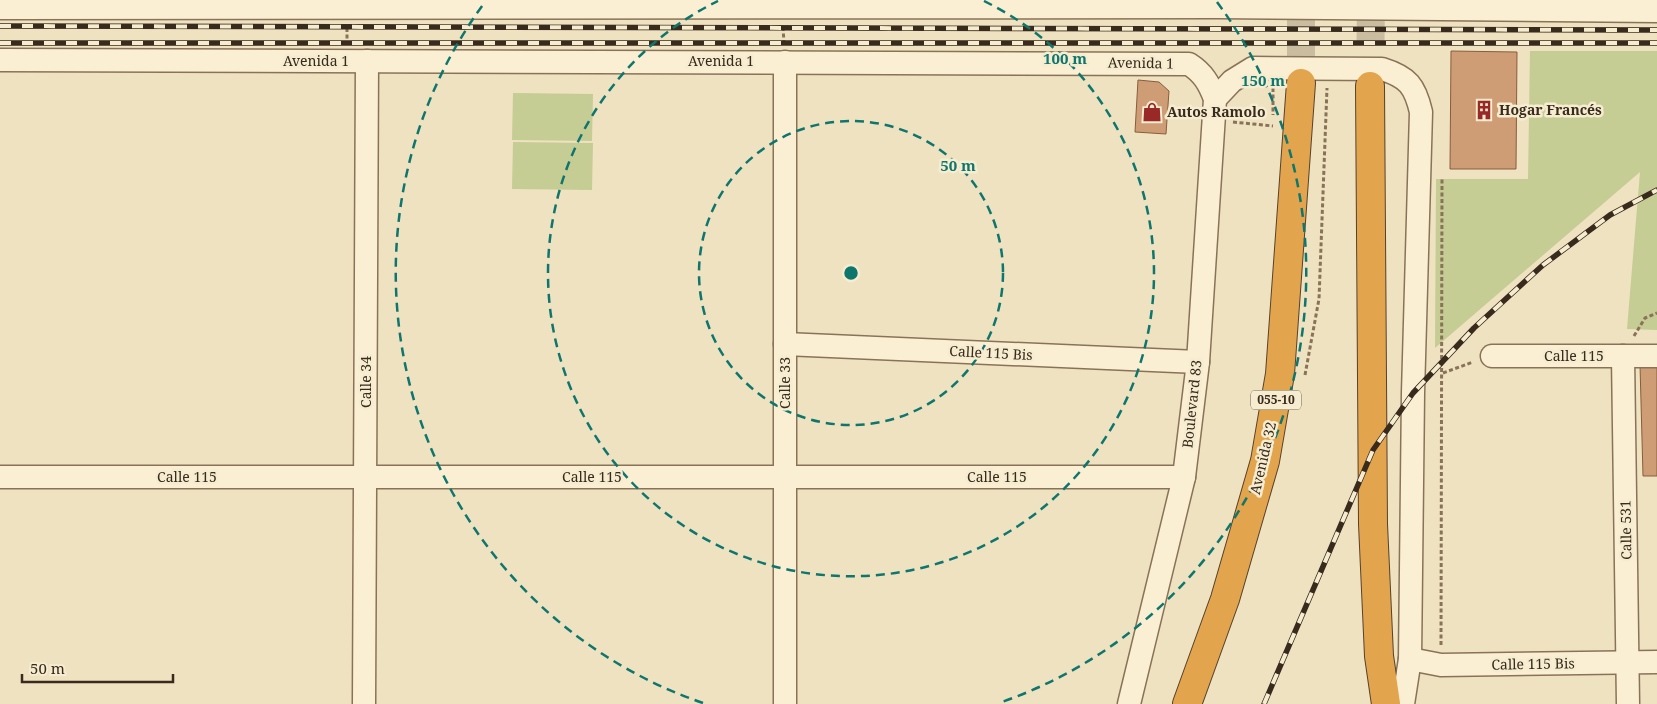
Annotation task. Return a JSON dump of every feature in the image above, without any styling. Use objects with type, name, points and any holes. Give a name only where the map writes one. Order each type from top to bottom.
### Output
[{"type":"highway","name":"Avenida 32","points":[[1187,704],[1225,599],[1265,461],[1273,418],[1280,374],[1301,83]]},
{"type":"highway","points":[[1370,86],[1374,524],[1379,656],[1386,704]]},
{"type":"street","points":[[0,8],[782,3],[1217,3],[1631,5],[1657,11]]},
{"type":"street","name":"Avenida 1","points":[[0,60],[1177,63],[1189,64],[1199,70],[1206,79],[1215,99]]},
{"type":"street","name":"Calle 34","points":[[357,61],[366,477],[364,704]]},
{"type":"street","name":"Calle 33","points":[[785,62],[785,704]]},
{"type":"street","points":[[1215,99],[1241,73],[1263,66],[1382,69],[1398,74],[1409,82],[1417,95],[1421,112],[1413,393],[1410,660],[1403,704]]},
{"type":"street","name":"Boulevard 83","points":[[1129,704],[1184,477],[1198,362],[1215,99]]},
{"type":"street","name":"Calle 115 Bis","points":[[785,344],[1198,362]]},
{"type":"street","name":"Calle 115","points":[[1492,356],[1657,356]]},
{"type":"street","name":"Calle 531","points":[[1623,356],[1628,704]]},
{"type":"street","name":"Calle 115","points":[[0,476],[1184,477]]},
{"type":"street","name":"Calle 115 Bis","points":[[1410,660],[1441,665],[1657,662]]},
{"type":"path","points":[[782,3],[785,62]]},
{"type":"path","points":[[355,5],[357,61]]},
{"type":"path","points":[[1441,665],[1442,173]]},
{"type":"path","points":[[1623,356],[1644,318],[1657,313]]},
{"type":"path","points":[[1443,373],[1492,356]]},
{"type":"green space","points":[[1530,51],[1657,51],[1657,330],[1627,329],[1640,172],[1435,348],[1436,179],[1528,179]]},
{"type":"green space","points":[[513,93],[593,94],[592,141],[512,140]]},
{"type":"green space","points":[[513,142],[593,143],[592,190],[512,189]]},
{"type":"building","name":"Hogar Francés","points":[[1451,51],[1517,52],[1516,169],[1450,169]]},
{"type":"building","name":"Autos Ramolo","points":[[1138,80],[1159,82],[1169,91],[1166,134],[1135,132]]},
{"type":"building","points":[[1657,364],[1657,476],[1643,476],[1640,365]]},
{"type":"tunnel","points":[[1301,0],[1301,83]]},
{"type":"tunnel","points":[[1370,86],[1371,0]]},
{"type":"railway","points":[[0,26],[1657,30]]},
{"type":"railway","points":[[0,43],[1657,43]]},
{"type":"railway","points":[[1264,704],[1373,450],[1413,393],[1474,328],[1543,265],[1610,215],[1657,190]]},
{"type":"place","name":"Hogar Francés","points":[[1484,110]]},
{"type":"place","name":"Autos Ramolo","points":[[1152,112]]}]
